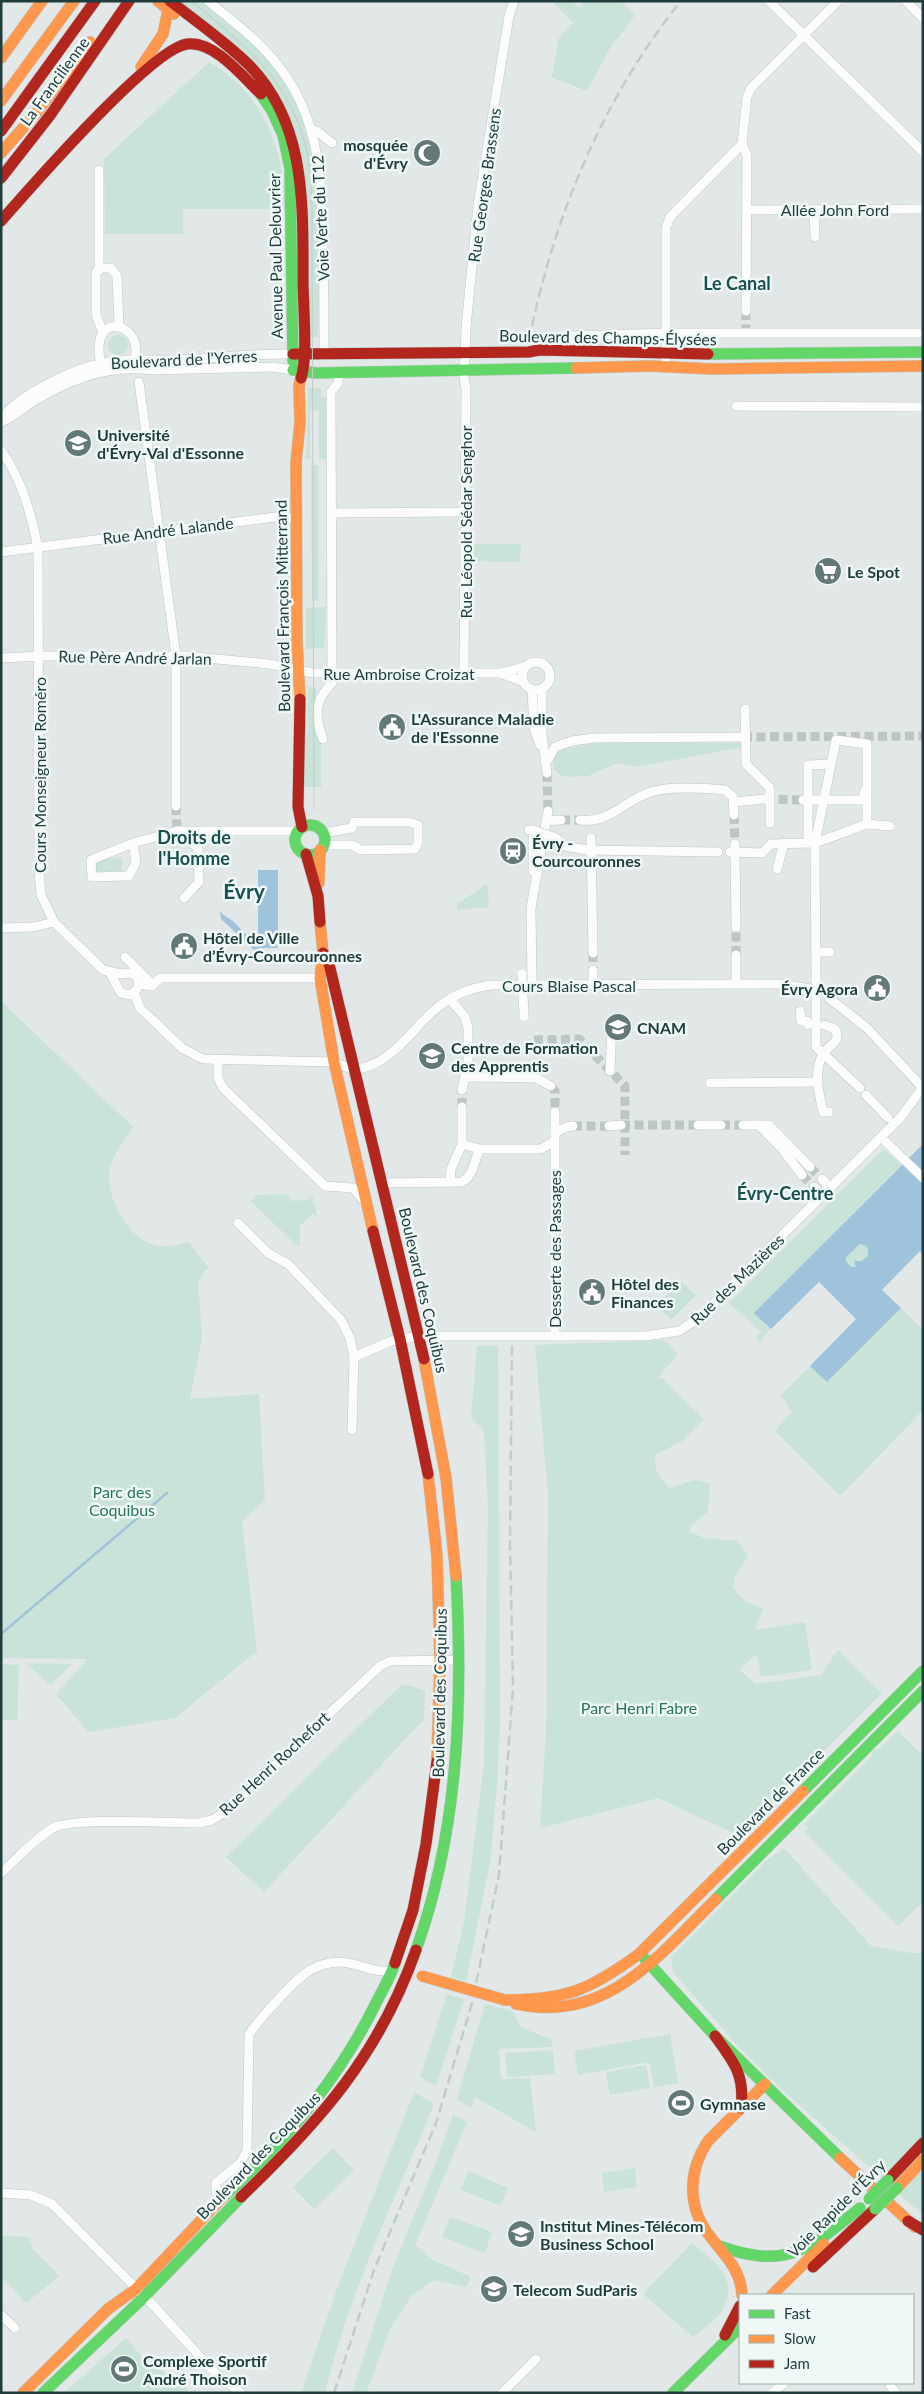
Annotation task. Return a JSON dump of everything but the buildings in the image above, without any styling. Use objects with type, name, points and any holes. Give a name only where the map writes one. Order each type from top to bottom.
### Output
[{"type":"main road","points":[[2,57],[40,1]]},
{"type":"main road","points":[[1,100],[74,1]]},
{"type":"main road","points":[[1,132],[95,1]]},
{"type":"main road","points":[[1,153],[37,112],[123,1]]},
{"type":"main road","name":"La Francilienne","points":[[1,178],[57,106],[129,1]]},
{"type":"main road","points":[[125,89],[163,34],[166,4]]},
{"type":"main road","name":"Avenue Paul Delouvrier","points":[[166,4],[231,57],[248,75],[272,111],[283,135],[290,168],[298,355]]},
{"type":"main road","name":"Avenue Paul Delouvrier","points":[[166,4],[252,68],[269,89],[292,135],[302,184],[298,355]]},
{"type":"main road","points":[[1,221],[125,89],[168,51],[186,44],[205,48],[220,57],[261,94]]},
{"type":"main road","name":"Boulevard des Champs-Élysées","points":[[298,355],[566,350],[795,354],[923,352]]},
{"type":"main road","points":[[298,355],[298,371]]},
{"type":"main road","name":"Boulevard des Champs-Élysées","points":[[298,371],[339,373],[435,369],[466,371],[665,366],[713,369],[923,366]]},
{"type":"main road","name":"Boulevard François Mitterrand","points":[[298,371],[300,385],[297,520],[298,807],[300,829],[296,845],[306,854]]},
{"type":"main road","points":[[300,829],[316,826],[323,843],[306,854]]},
{"type":"main road","name":"Boulevard des Coquibus","points":[[23,2393],[108,2309],[140,2293],[222,2198],[252,2172],[300,2120],[330,2083],[359,2038],[392,1972],[413,1910],[426,1844],[437,1760],[440,1659],[436,1556],[430,1485],[400,1339],[367,1208],[334,1062],[320,978],[323,953],[318,896],[323,843]]},
{"type":"main road","name":"Boulevard des Coquibus","points":[[306,854],[318,896]]},
{"type":"main road","name":"Boulevard des Coquibus","points":[[43,2393],[140,2293],[316,2122],[372,2044],[409,1973],[428,1918],[444,1848],[456,1758],[459,1660],[454,1545],[446,1480],[418,1336],[329,964],[323,953]]},
{"type":"main road","name":"Boulevard de France","points":[[505,2000],[553,2000],[571,1996],[588,1989],[606,1978],[639,1954],[923,1671]]},
{"type":"main road","name":"Boulevard de France","points":[[392,1972],[422,1976],[532,2009],[573,2007],[610,1993],[650,1965],[923,1691]]},
{"type":"main road","points":[[639,1954],[716,2036],[864,2181],[923,2234]]},
{"type":"main road","points":[[716,2036],[740,2072],[743,2084],[741,2108]]},
{"type":"main road","points":[[742,2294],[739,2274],[719,2246],[700,2225],[695,2211],[692,2184],[695,2168],[707,2142],[765,2084]]},
{"type":"main road","name":"Voie Rapide d'Évry","points":[[784,2294],[892,2184],[923,2143]]},
{"type":"main road","points":[[892,2184],[923,2160]]},
{"type":"main road","name":"Voie Rapide d'Évry","points":[[773,2294],[860,2208],[872,2204]]},
{"type":"main road","points":[[719,2246],[748,2257],[767,2258],[785,2256],[809,2247],[860,2208]]},
{"type":"main road","points":[[908,2221],[923,2230]]},
{"type":"main road","points":[[719,2347],[739,2308]]},
{"type":"main road","points":[[673,2393],[739,2328]]},
{"type":"main road","points":[[685,2393],[739,2339]]},
{"type":"street","name":"Voie Verte du T12","points":[[208,1],[253,37],[280,68],[294,89],[311,130],[321,177],[324,355]]},
{"type":"street","name":"Rue Georges Brassens","points":[[466,371],[465,351],[479,194],[514,1]]},
{"type":"street","points":[[769,1],[923,152]]},
{"type":"street","points":[[746,311],[747,155],[742,144],[747,96],[752,88],[838,1]]},
{"type":"street","points":[[906,1],[923,18]]},
{"type":"street","points":[[311,130],[317,131],[332,144]]},
{"type":"street","points":[[665,366],[667,333],[666,228],[670,217],[742,144]]},
{"type":"street","points":[[99,170],[96,315],[102,333]]},
{"type":"street","points":[[814,209],[814,237]]},
{"type":"street","name":"Allée John Ford","points":[[747,210],[923,209]]},
{"type":"street","points":[[98,270],[111,268],[116,273],[119,326]]},
{"type":"street","points":[[107,366],[98,350],[98,342],[102,333],[112,326],[126,328],[132,336],[135,360]]},
{"type":"street","points":[[566,350],[570,336],[667,333],[923,333]]},
{"type":"street","name":"Boulevard de l'Yerres","points":[[1,421],[6,413],[29,396],[69,374],[135,360],[298,355]]},
{"type":"street","name":"Boulevard de l'Yerres","points":[[1,421],[10,419],[71,378],[107,366],[151,370],[273,368],[298,371]]},
{"type":"street","name":"Rue Léopold Sédar Senghor","points":[[464,674],[466,389],[464,378],[466,371]]},
{"type":"street","points":[[323,739],[318,727],[318,699],[332,683],[331,392],[338,383],[339,373]]},
{"type":"street","points":[[139,382],[176,656],[176,806]]},
{"type":"street","points":[[736,406],[923,407]]},
{"type":"street","name":"Cours Monseigneur Roméro","points":[[1,450],[16,474],[26,498],[38,548],[35,657],[39,885],[41,895],[54,922],[103,970],[119,978]]},
{"type":"street","points":[[332,513],[465,512]]},
{"type":"street","name":"Rue André Lalande","points":[[1,552],[161,534],[283,516],[297,520]]},
{"type":"street","name":"Rue Père André Jarlan","points":[[1,658],[176,656],[299,669]]},
{"type":"street","points":[[540,738],[542,688],[549,680],[550,672],[546,667],[535,662],[525,667],[522,675],[524,682],[532,689],[534,728],[545,752],[547,773]]},
{"type":"street","name":"Rue Ambroise Croizat","points":[[299,669],[313,673],[464,674],[500,673],[525,667]]},
{"type":"street","name":"Rue Ambroise Croizat","points":[[500,673],[524,682]]},
{"type":"street","points":[[532,689],[542,688]]},
{"type":"street","points":[[745,709],[746,764],[770,788],[770,823]]},
{"type":"street","points":[[540,738],[554,742],[594,738],[743,737]]},
{"type":"street","points":[[812,843],[824,800],[836,740],[868,744],[867,824]]},
{"type":"street","points":[[546,763],[555,747],[572,741]]},
{"type":"street","points":[[831,764],[808,765],[805,800],[812,843],[816,952],[813,984],[816,1009],[816,1047],[888,1118]]},
{"type":"street","points":[[805,800],[864,800],[865,787]]},
{"type":"street","points":[[580,820],[591,822],[608,816],[642,796],[660,790],[725,790],[730,793],[734,802],[734,815]]},
{"type":"street","points":[[734,802],[765,799]]},
{"type":"street","points":[[532,984],[532,895],[548,811]]},
{"type":"street","points":[[547,821],[561,820]]},
{"type":"street","points":[[323,843],[352,845],[361,850],[415,849],[418,843],[418,825],[409,822],[354,822],[352,845]]},
{"type":"street","points":[[591,822],[593,953]]},
{"type":"street","points":[[736,927],[733,850],[762,853],[771,844],[812,843],[867,824],[890,826]]},
{"type":"street","points":[[323,843],[352,828]]},
{"type":"street","points":[[132,843],[136,862],[129,876],[92,877],[91,860],[132,843],[177,831],[300,829]]},
{"type":"street","points":[[529,903],[530,885],[534,879],[531,830],[556,838],[565,846],[587,850],[718,852]]},
{"type":"street","points":[[177,831],[198,848],[199,882],[184,898]]},
{"type":"street","points":[[777,870],[784,844]]},
{"type":"street","points":[[1,928],[24,928],[54,922]]},
{"type":"street","points":[[816,952],[830,952]]},
{"type":"street","points":[[736,955],[736,984]]},
{"type":"street","points":[[125,956],[153,985]]},
{"type":"street","points":[[593,970],[593,984]]},
{"type":"street","name":"Cours Monseigneur Roméro","points":[[119,978],[127,972],[133,974],[139,984]]},
{"type":"street","points":[[522,974],[524,1016]]},
{"type":"street","name":"Cours Monseigneur Roméro","points":[[119,978],[121,993],[127,995],[134,993],[140,1008],[182,1048],[203,1059],[334,1062],[354,1070]]},
{"type":"street","points":[[134,993],[139,984],[153,985],[160,978],[316,978]]},
{"type":"street","name":"Cours Blaise Pascal","points":[[354,1070],[379,1062],[388,1056],[426,1018],[450,999],[471,988],[491,985],[532,984],[813,984]]},
{"type":"street","points":[[828,998],[855,1017],[923,1087]]},
{"type":"street","points":[[450,999],[467,1021],[467,1077],[462,1083],[462,1090]]},
{"type":"street","points":[[800,1011],[801,1021],[807,1021],[808,1025]]},
{"type":"street","points":[[610,1071],[612,1023]]},
{"type":"street","points":[[824,1025],[835,1029],[838,1037],[837,1041],[823,1054],[817,1082],[823,1112],[829,1112]]},
{"type":"street","points":[[218,1060],[218,1078],[223,1088],[325,1186],[353,1188],[358,1192],[367,1208]]},
{"type":"street","points":[[467,1077],[536,1078],[551,1086]]},
{"type":"street","points":[[710,1083],[817,1082]]},
{"type":"street","name":"Rue des Mazières","points":[[354,1357],[400,1339],[418,1336],[658,1336],[679,1331],[692,1324],[901,1117],[923,1087]]},
{"type":"street","points":[[450,1182],[451,1169],[462,1144],[462,1108]]},
{"type":"street","name":"Desserte des Passages","points":[[555,1112],[555,1336]]},
{"type":"street","points":[[698,1125],[720,1125]]},
{"type":"street","points":[[743,1125],[770,1125],[810,1167]]},
{"type":"street","points":[[759,1125],[782,1149],[802,1175]]},
{"type":"street","points":[[462,1144],[480,1149],[540,1149],[566,1127],[573,1126]]},
{"type":"street","points":[[608,1126],[621,1126]]},
{"type":"street","points":[[886,1142],[923,1178]]},
{"type":"street","points":[[382,1183],[467,1180],[480,1149]]},
{"type":"street","points":[[540,1149],[554,1162]]},
{"type":"street","points":[[822,1179],[830,1188]]},
{"type":"street","points":[[814,1187],[822,1195]]},
{"type":"street","points":[[238,1223],[268,1253],[288,1264],[341,1320],[350,1338],[354,1357],[352,1430]]},
{"type":"street","name":"Rue Henri Rochefort","points":[[1,1873],[39,1838],[55,1827],[84,1822],[199,1823],[212,1820],[225,1812],[380,1666],[390,1661],[459,1660]]},
{"type":"street","points":[[222,2198],[216,2192],[216,2183],[240,2163],[247,2151],[249,2035],[256,2023],[306,1973],[323,1965],[340,1962],[378,1972],[392,1972]]},
{"type":"street","points":[[1,2193],[32,2195],[52,2204],[140,2293],[210,2368],[241,2393]]},
{"type":"street","points":[[1,2315],[15,2328]]},
{"type":"street","points":[[502,2393],[536,2359]]},
{"type":"street","points":[[772,2393],[783,2384]]},
{"type":"green space","points":[[178,1],[204,2],[218,12],[271,62],[293,96],[307,133],[316,172],[320,253],[318,337],[307,337],[294,127]]},
{"type":"green space","points":[[552,1],[572,1],[579,8],[585,1],[620,1],[635,15],[610,48],[587,91],[552,77],[559,38],[573,23]]},
{"type":"green space","points":[[209,62],[228,75],[244,90],[257,106],[267,125],[275,144],[280,165],[286,209],[183,209],[183,234],[105,234],[104,159]]},
{"type":"green space","points":[[118,335],[125,338],[128,345],[125,352],[118,355],[111,352],[108,345],[111,338]]},
{"type":"green space","points":[[308,388],[321,388],[321,397],[326,397],[326,459],[319,459],[319,411],[310,410],[310,459],[305,459]]},
{"type":"green space","points":[[311,465],[318,465],[318,601],[312,601]]},
{"type":"green space","points":[[474,544],[521,544],[520,562],[474,561]]},
{"type":"green space","points":[[326,607],[324,648],[306,649],[306,608]]},
{"type":"green space","points":[[308,687],[316,687],[316,731],[321,740],[321,787],[304,787],[303,746],[308,733]]},
{"type":"green space","points":[[597,743],[742,743],[741,747],[638,767],[618,763],[588,776],[568,777],[560,775],[554,769],[553,758],[563,749]]},
{"type":"green space","points":[[122,858],[122,871],[92,872],[92,859]]},
{"type":"green space","points":[[487,884],[489,907],[458,910],[457,904]]},
{"type":"green space","name":"Parc des Coquibus","points":[[1,1001],[133,1127],[114,1157],[110,1167],[109,1178],[114,1202],[127,1225],[145,1241],[155,1245],[168,1246],[189,1242],[208,1267],[198,1280],[202,1336],[190,1399],[259,1394],[265,1500],[242,1522],[257,1651],[175,1718],[88,1732],[56,1694],[88,1659],[1,1658]]},
{"type":"green space","points":[[883,1149],[901,1165],[755,1313],[771,1329],[760,1341],[756,1337],[761,1332],[729,1303]]},
{"type":"green space","points":[[286,1194],[292,1201],[307,1200],[311,1196],[314,1198],[311,1201],[316,1206],[317,1217],[313,1213],[300,1226],[300,1246],[295,1244],[251,1201],[256,1195]]},
{"type":"green space","points":[[860,1244],[866,1246],[868,1256],[858,1261],[856,1267],[851,1267],[846,1261],[846,1257]]},
{"type":"green space","points":[[681,1281],[696,1295],[671,1320],[657,1306]]},
{"type":"green space","points":[[901,1308],[923,1330],[923,1410],[840,1496],[775,1431],[792,1412],[781,1395],[810,1366],[827,1382]]},
{"type":"green space","name":"Parc Henri Fabre","points":[[663,1340],[678,1354],[655,1381],[661,1377],[704,1419],[682,1441],[655,1455],[656,1470],[669,1488],[695,1480],[710,1483],[708,1512],[693,1524],[689,1531],[704,1538],[738,1541],[748,1557],[735,1576],[733,1588],[745,1601],[763,1609],[755,1630],[805,1622],[812,1670],[761,1677],[757,1654],[739,1670],[756,1684],[821,1675],[838,1650],[882,1693],[739,1836],[658,1798],[540,1828],[546,1733],[548,1494],[535,1345]]},
{"type":"green space","points":[[477,1346],[498,1346],[500,1723],[490,1863],[466,1982],[451,1977],[464,1922],[484,1764],[488,1507],[484,1430],[471,1418]]},
{"type":"green space","points":[[26,1663],[72,1664],[50,1685]]},
{"type":"green space","points":[[1,1664],[19,1665],[17,1720],[1,1720]]},
{"type":"green space","points":[[402,1684],[425,1690],[424,1719],[264,1892],[226,1857]]},
{"type":"green space","points":[[898,1731],[923,1756],[923,1902],[898,1926],[804,1831],[808,1828],[804,1824],[871,1757],[873,1750],[880,1748]]},
{"type":"green space","points":[[784,1848],[871,1946],[911,1953],[923,1953],[923,2215],[779,2087],[736,2044],[673,1972],[671,1957],[766,1861]]},
{"type":"green space","points":[[447,1994],[464,1999],[436,2086],[420,2077]]},
{"type":"green space","points":[[485,2004],[512,2011],[522,2028],[551,2039],[553,2047],[499,2049],[501,2079],[530,2078],[536,2132],[475,2097],[471,2108],[457,2099]]},
{"type":"green space","points":[[670,2034],[678,2083],[654,2087],[649,2062],[578,2075],[574,2051]]},
{"type":"green space","points":[[553,2050],[555,2074],[507,2077],[505,2053]]},
{"type":"green space","points":[[646,2065],[650,2088],[610,2095],[606,2072]]},
{"type":"green space","points":[[414,2092],[434,2104],[360,2282],[335,2355],[325,2393],[301,2393],[338,2286]]},
{"type":"green space","points":[[453,2114],[467,2122],[415,2245],[433,2260],[471,2277],[466,2287],[434,2280],[412,2295],[391,2327],[366,2393],[352,2393],[394,2264],[435,2165]]},
{"type":"green space","points":[[333,2148],[354,2170],[314,2209],[293,2187]]},
{"type":"green space","points":[[635,2168],[637,2187],[604,2192],[602,2173]]},
{"type":"green space","points":[[468,2171],[508,2188],[501,2206],[461,2190]]},
{"type":"green space","points":[[450,2217],[492,2232],[485,2253],[442,2237]]},
{"type":"green space","points":[[1,2236],[28,2237],[33,2249],[59,2276],[26,2303],[1,2277]]},
{"type":"green space","points":[[692,2243],[716,2264],[727,2280],[728,2289],[727,2299],[720,2314],[693,2337],[643,2294]]},
{"type":"green space","name":"Complexe Sportif André Thoison","points":[[126,2338],[146,2362],[187,2384],[186,2393],[64,2393]]},
{"type":"water","points":[[258,870],[278,870],[278,948],[258,948]]},
{"type":"water","points":[[220,911],[234,922],[272,962],[270,964],[221,919]]},
{"type":"water","points":[[923,1144],[923,1254],[920,1251],[882,1290],[901,1308],[827,1382],[810,1366],[856,1319],[819,1282],[771,1329],[754,1313]],"holes":[[[860,1244],[866,1246],[868,1256],[861,1261],[854,1261],[856,1267],[851,1267],[846,1261],[846,1257]]]},
{"type":"waterway","points":[[1,1634],[167,1493]]},
{"type":"tunnel","points":[[746,311],[746,328]]},
{"type":"tunnel","points":[[743,737],[923,736]]},
{"type":"tunnel","points":[[547,773],[548,811]]},
{"type":"tunnel","points":[[765,799],[803,800]]},
{"type":"tunnel","points":[[176,806],[177,831]]},
{"type":"tunnel","points":[[734,815],[735,844]]},
{"type":"tunnel","points":[[561,820],[580,820]]},
{"type":"tunnel","points":[[736,927],[736,955]]},
{"type":"tunnel","points":[[593,953],[593,970]]},
{"type":"tunnel","points":[[534,1040],[579,1039],[625,1086],[625,1155]]},
{"type":"tunnel","points":[[551,1086],[555,1091],[555,1112]]},
{"type":"tunnel","points":[[462,1090],[462,1107]]},
{"type":"tunnel","points":[[621,1125],[698,1125]]},
{"type":"tunnel","points":[[721,1125],[743,1125]]},
{"type":"tunnel","points":[[573,1126],[609,1126]]},
{"type":"tunnel","points":[[810,1167],[822,1179]]},
{"type":"tunnel","points":[[802,1175],[814,1187]]},
{"type":"tram line","points":[[191,1],[248,50],[279,86],[301,130],[308,156],[312,210],[314,809]]},
{"type":"railway","points":[[529,341],[539,295],[552,250],[584,162],[627,78],[681,1]]},
{"type":"railway","points":[[334,2393],[374,2270],[436,2123],[471,2007],[499,1875],[513,1688],[510,1543],[512,1345]]},
{"type":"traffic: fast","points":[[256,87],[272,111],[283,135],[290,168],[293,361]]},
{"type":"traffic: fast","points":[[708,354],[923,352]]},
{"type":"traffic: fast","points":[[293,370],[316,373],[576,368]]},
{"type":"traffic: fast","points":[[310,825],[316,826],[324,834],[325,840],[324,846],[316,854],[310,855],[304,854],[296,846],[295,840],[296,834],[304,826],[310,825]]},
{"type":"traffic: fast","points":[[416,1950],[430,1905],[441,1859],[455,1765],[459,1671],[456,1576]]},
{"type":"traffic: fast","points":[[803,1791],[923,1671]]},
{"type":"traffic: fast","points":[[716,1899],[923,1691]]},
{"type":"traffic: fast","points":[[645,1959],[715,2036],[840,2158]]},
{"type":"traffic: fast","points":[[222,2198],[288,2133],[327,2085],[360,2033],[395,1963]]},
{"type":"traffic: fast","points":[[869,2199],[888,2180]]},
{"type":"traffic: fast","points":[[875,2209],[897,2188]]},
{"type":"traffic: fast","points":[[43,2393],[141,2300],[241,2197]]},
{"type":"traffic: fast","points":[[719,2246],[742,2253],[762,2256],[780,2256],[796,2252],[826,2235],[860,2208]]},
{"type":"traffic: fast","points":[[673,2393],[739,2328]]},
{"type":"traffic: slow","points":[[1,58],[42,1]]},
{"type":"traffic: slow","points":[[1,101],[74,1]]},
{"type":"traffic: slow","points":[[158,1],[174,14]]},
{"type":"traffic: slow","points":[[141,67],[163,34],[170,1]]},
{"type":"traffic: slow","points":[[1,153],[37,112],[90,42]]},
{"type":"traffic: slow","points":[[576,368],[649,366],[713,369],[923,366]]},
{"type":"traffic: slow","points":[[300,699],[297,642],[296,462],[300,423],[299,385],[301,378]]},
{"type":"traffic: slow","points":[[319,883],[320,850]]},
{"type":"traffic: slow","points":[[320,922],[323,953],[320,978],[334,1062],[373,1231]]},
{"type":"traffic: slow","points":[[424,1359],[446,1478],[456,1576]]},
{"type":"traffic: slow","points":[[428,1474],[437,1556],[440,1659],[437,1761]]},
{"type":"traffic: slow","points":[[505,2000],[526,2000],[561,1995],[591,1984],[622,1966],[639,1954],[803,1791]]},
{"type":"traffic: slow","points":[[516,2004],[548,2008],[577,2004],[603,1995],[651,1963],[716,1899]]},
{"type":"traffic: slow","points":[[422,1976],[505,2000]]},
{"type":"traffic: slow","points":[[742,2294],[739,2277],[726,2256],[709,2235],[697,2212],[694,2200],[694,2176],[701,2152],[708,2141],[765,2084]]},
{"type":"traffic: slow","points":[[840,2158],[915,2227]]},
{"type":"traffic: slow","points":[[897,2188],[923,2160]]},
{"type":"traffic: slow","points":[[23,2393],[108,2309],[136,2289],[222,2198]]},
{"type":"traffic: slow","points":[[773,2294],[824,2244]]},
{"type":"traffic: jam","points":[[1,131],[95,1]]},
{"type":"traffic: jam","points":[[1,178],[51,114],[129,1]]},
{"type":"traffic: jam","points":[[170,1],[247,63],[266,86],[281,111],[291,137],[297,164],[303,222],[305,345],[301,378]]},
{"type":"traffic: jam","points":[[1,221],[91,122],[147,69],[170,52],[187,44],[197,44],[208,48],[228,61],[261,94]]},
{"type":"traffic: jam","points":[[293,354],[529,352],[539,350],[708,354]]},
{"type":"traffic: jam","points":[[300,699],[298,807],[302,827]]},
{"type":"traffic: jam","points":[[306,854],[318,896],[320,922]]},
{"type":"traffic: jam","points":[[323,953],[329,964],[424,1359]]},
{"type":"traffic: jam","points":[[373,1231],[400,1339],[428,1474]]},
{"type":"traffic: jam","points":[[395,1963],[413,1910],[426,1844],[437,1761]]},
{"type":"traffic: jam","points":[[241,2197],[296,2141],[344,2084],[384,2022],[401,1988],[416,1950]]},
{"type":"traffic: jam","points":[[715,2036],[737,2069],[741,2086],[741,2108]]},
{"type":"traffic: jam","points":[[888,2180],[923,2143]]},
{"type":"traffic: jam","points":[[813,2267],[875,2209]]},
{"type":"traffic: jam","points":[[908,2221],[923,2230]]},
{"type":"traffic: jam","points":[[725,2335],[739,2308]]},
{"type":"place","name":"mosquée d'Évry","points":[[427,153]]},
{"type":"place","name":"Université d'Évry-Val d'Essonne","points":[[78,443]]},
{"type":"place","name":"Le Spot","points":[[828,571]]},
{"type":"place","name":"L'Assurance Maladie de l'Essonne","points":[[392,727]]},
{"type":"place","name":"Évry - Courcouronnes","points":[[513,851]]},
{"type":"place","name":"Hôtel de Ville d’Évry-Courcouronnes","points":[[184,946]]},
{"type":"place","name":"Évry Agora","points":[[877,988]]},
{"type":"place","name":"CNAM","points":[[618,1027]]},
{"type":"place","name":"Centre de Formation des Apprentis","points":[[432,1056]]},
{"type":"place","name":"Hôtel des Finances","points":[[592,1292]]},
{"type":"place","name":"Gymnase","points":[[681,2103]]},
{"type":"place","name":"Institut Mines-Télécom Business School","points":[[521,2234]]},
{"type":"place","name":"Telecom SudParis","points":[[494,2289]]},
{"type":"place","name":"Complexe Sportif André Thoison","points":[[124,2369]]},
{"type":"district","name":"Le Canal","points":[[737,283]]},
{"type":"district","name":"Droits de l'Homme","points":[[194,848]]},
{"type":"district","name":"Évry","points":[[244,890]]},
{"type":"district","name":"Évry-Centre","points":[[785,1193]]}]
